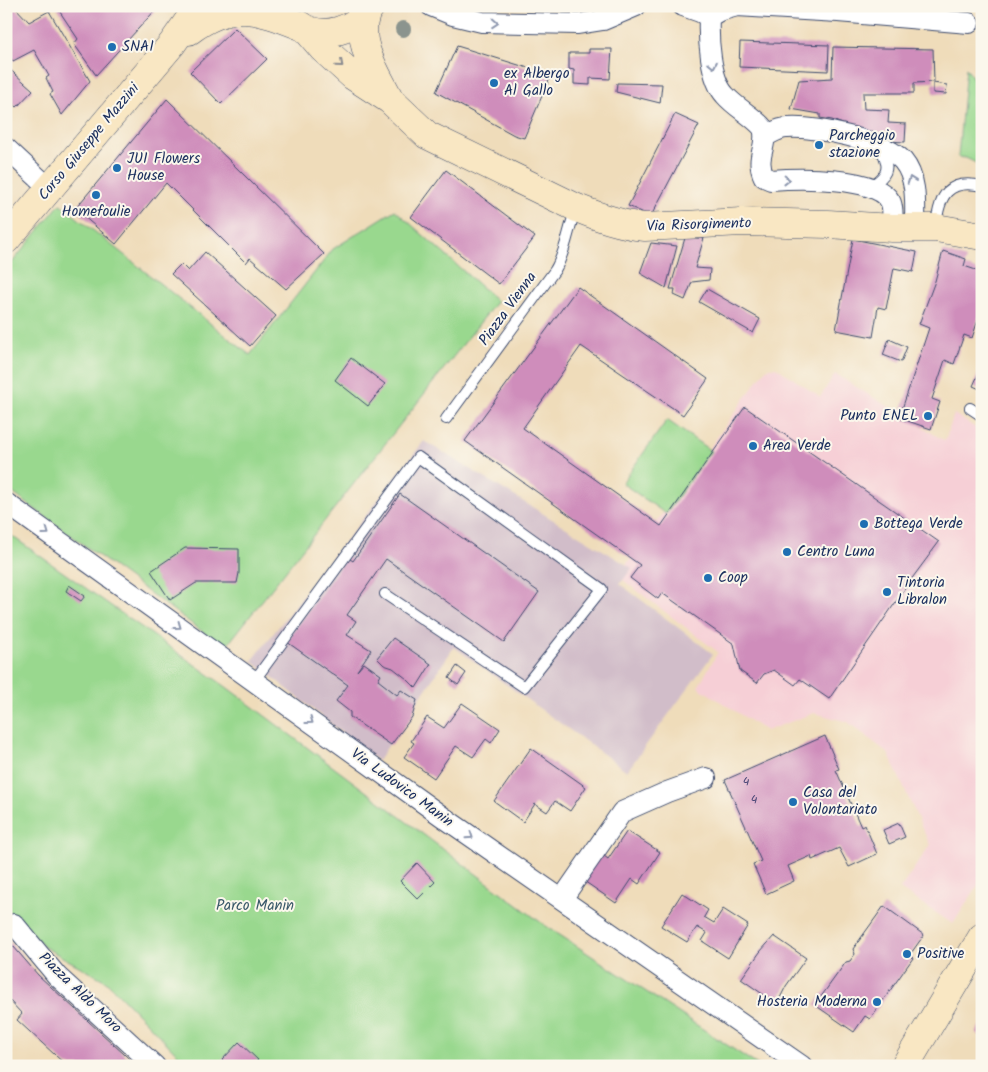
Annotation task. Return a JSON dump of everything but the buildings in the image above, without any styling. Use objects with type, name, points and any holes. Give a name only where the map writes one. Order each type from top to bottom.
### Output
[{"type":"street","name":"Corso Giuseppe Mazzini","points":[[6,240],[172,44],[191,17],[203,6]]},
{"type":"street","points":[[282,6],[288,15],[353,76],[390,100]]},
{"type":"street","points":[[431,6],[453,15],[482,22],[578,24],[603,20],[636,6]]},
{"type":"street","points":[[683,6],[709,17]]},
{"type":"street","points":[[709,17],[719,11],[738,6],[838,12],[976,24]]},
{"type":"street","name":"Corso Giuseppe Mazzini","points":[[172,44],[208,19],[222,12],[238,9],[267,14],[318,32],[334,32],[354,24],[371,9]]},
{"type":"street","points":[[371,9],[362,28],[362,36],[371,63],[390,100]]},
{"type":"street","points":[[709,17],[708,28],[712,62],[718,87],[725,96],[758,122],[766,136],[760,162],[764,177],[771,180],[842,180],[869,186],[885,194],[892,205],[915,228]]},
{"type":"street","name":"Via Risorgimento","points":[[390,100],[426,135],[577,208],[616,222],[645,228],[742,222],[828,224],[915,228],[982,236]]},
{"type":"street","points":[[766,136],[786,128],[809,129],[855,138],[879,146],[903,161],[907,169],[914,186],[915,228]]},
{"type":"street","points":[[9,156],[49,188]]},
{"type":"street","name":"Via Ludovico Manin","points":[[6,503],[443,817],[802,1066]]},
{"type":"street","points":[[562,899],[622,812],[706,778]]},
{"type":"street","name":"Piazza Aldo Moro","points":[[10,927],[57,976],[155,1066]]},
{"type":"street","points":[[905,1066],[979,946]]},
{"type":"lane","points":[[869,186],[882,179],[886,173],[884,156],[879,146]]},
{"type":"lane","points":[[915,228],[954,186],[970,183],[982,186]]},
{"type":"lane","name":"Piazza Vienna","points":[[446,418],[561,261],[567,235],[577,208]]},
{"type":"lane","points":[[970,408],[982,416]]},
{"type":"lane","points":[[254,681],[418,457],[602,589],[524,687],[385,594]]},
{"type":"shaded area","points":[[776,367],[820,397],[835,374],[945,441],[954,414],[982,432],[982,879],[953,924],[900,889],[930,845],[888,753],[848,722],[814,713],[766,731],[698,687],[718,652],[618,576],[766,369]]},
{"type":"shaded area","points":[[424,441],[632,568],[620,584],[713,654],[627,771],[454,647],[378,761],[252,661]]},
{"type":"green space","points":[[966,68],[982,91],[982,166],[966,158],[958,157]]},
{"type":"green space","points":[[60,204],[250,355],[333,249],[395,210],[497,301],[225,648],[6,488],[6,270]]},
{"type":"green space","points":[[667,420],[711,451],[666,514],[622,483]]},
{"type":"green space","name":"Parco Manin","points":[[6,532],[225,686],[543,924],[759,1066],[189,1066],[106,981],[46,948],[6,908]]},
{"type":"place","name":"SNAI","points":[[112,47]]},
{"type":"place","name":"ex Albergo Al Gallo","points":[[494,83]]},
{"type":"place","name":"Parcheggio stazione","points":[[819,145]]},
{"type":"place","name":"JUI Flowers House","points":[[117,168]]},
{"type":"place","name":"Homefoulie","points":[[96,195]]},
{"type":"place","name":"Punto ENEL","points":[[928,416]]},
{"type":"place","name":"Area Verde","points":[[753,446]]},
{"type":"place","name":"Bottega Verde","points":[[864,524]]},
{"type":"place","name":"Centro Luna","points":[[787,552]]},
{"type":"place","name":"Coop","points":[[708,578]]},
{"type":"place","name":"Tintoria Libralon","points":[[887,592]]},
{"type":"place","name":"Casa del Volontariato","points":[[793,802]]},
{"type":"place","name":"Positive","points":[[907,954]]},
{"type":"place","name":"Hosteria Moderna","points":[[877,1002]]}]
